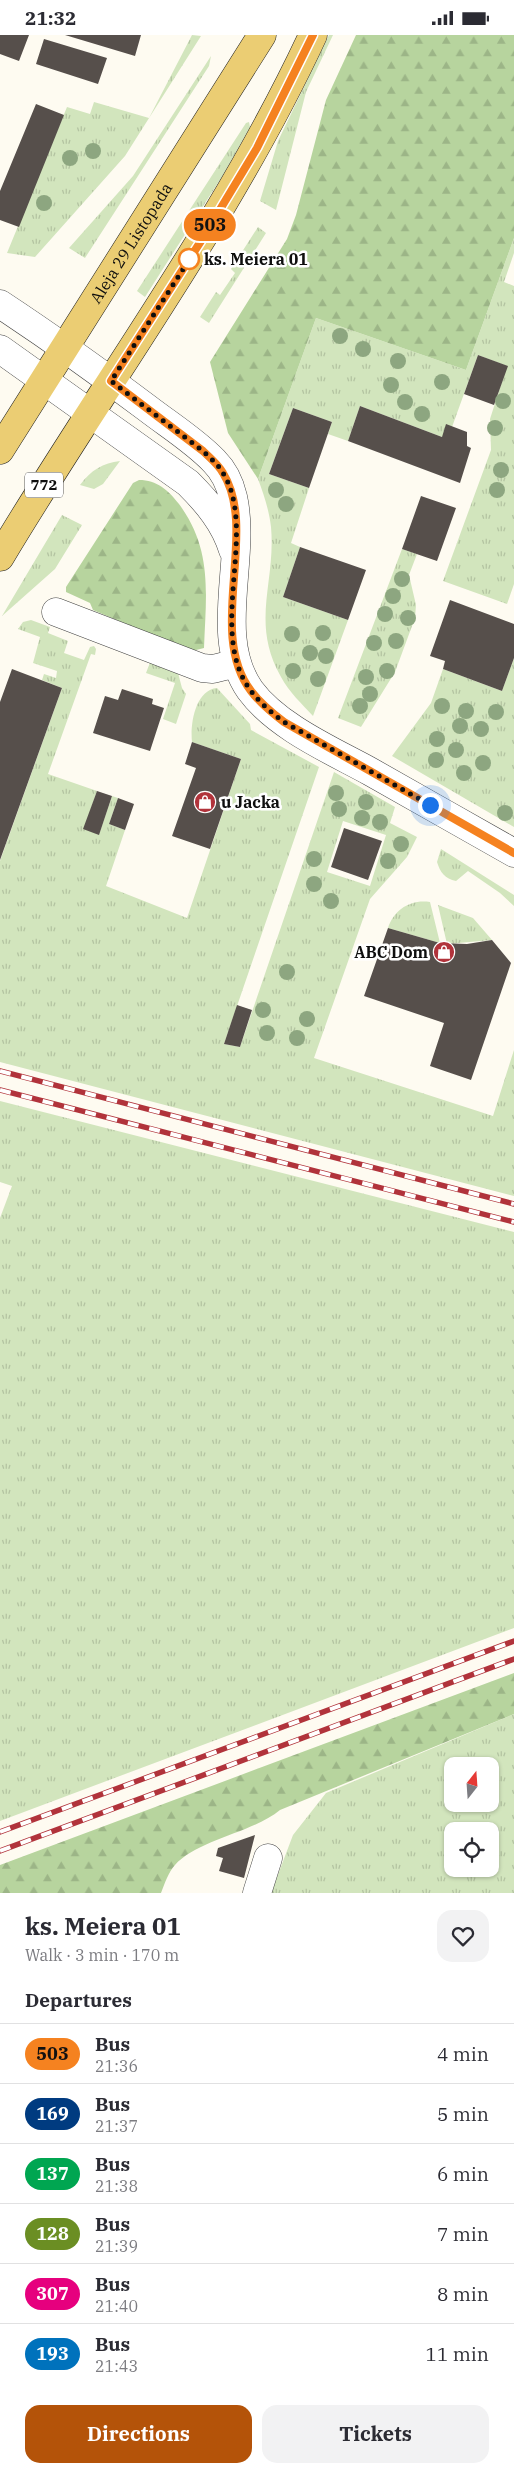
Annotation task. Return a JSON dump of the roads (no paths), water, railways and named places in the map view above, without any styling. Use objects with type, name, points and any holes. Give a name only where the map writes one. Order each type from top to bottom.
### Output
[{"type":"main road","name":"Aleja 29 Listopada","points":[[0,450],[262,35]]},
{"type":"main road","name":"772","points":[[0,557],[89,413],[201,241],[257,148],[313,35]]},
{"type":"street","points":[[0,304],[111,381],[203,451],[224,473],[233,497],[235,510],[232,629],[237,663],[251,691],[271,712],[284,722],[514,853]]},
{"type":"street","points":[[0,349],[188,483],[206,501],[220,521],[230,541],[234,559]]},
{"type":"street","points":[[56,612],[202,668],[213,669],[237,663]]},
{"type":"street","points":[[257,1893],[268,1859]]},
{"type":"railway","points":[[0,1071],[514,1204]]},
{"type":"railway","points":[[0,1090],[514,1222]]},
{"type":"railway","points":[[0,1832],[514,1641]]},
{"type":"railway","points":[[0,1851],[514,1659]]},
{"type":"place","name":"ks. Meiera 01","points":[[189,259]]},
{"type":"place","name":"u Jacka","points":[[205,802]]},
{"type":"place","name":"ABC Dom","points":[[444,952]]}]
